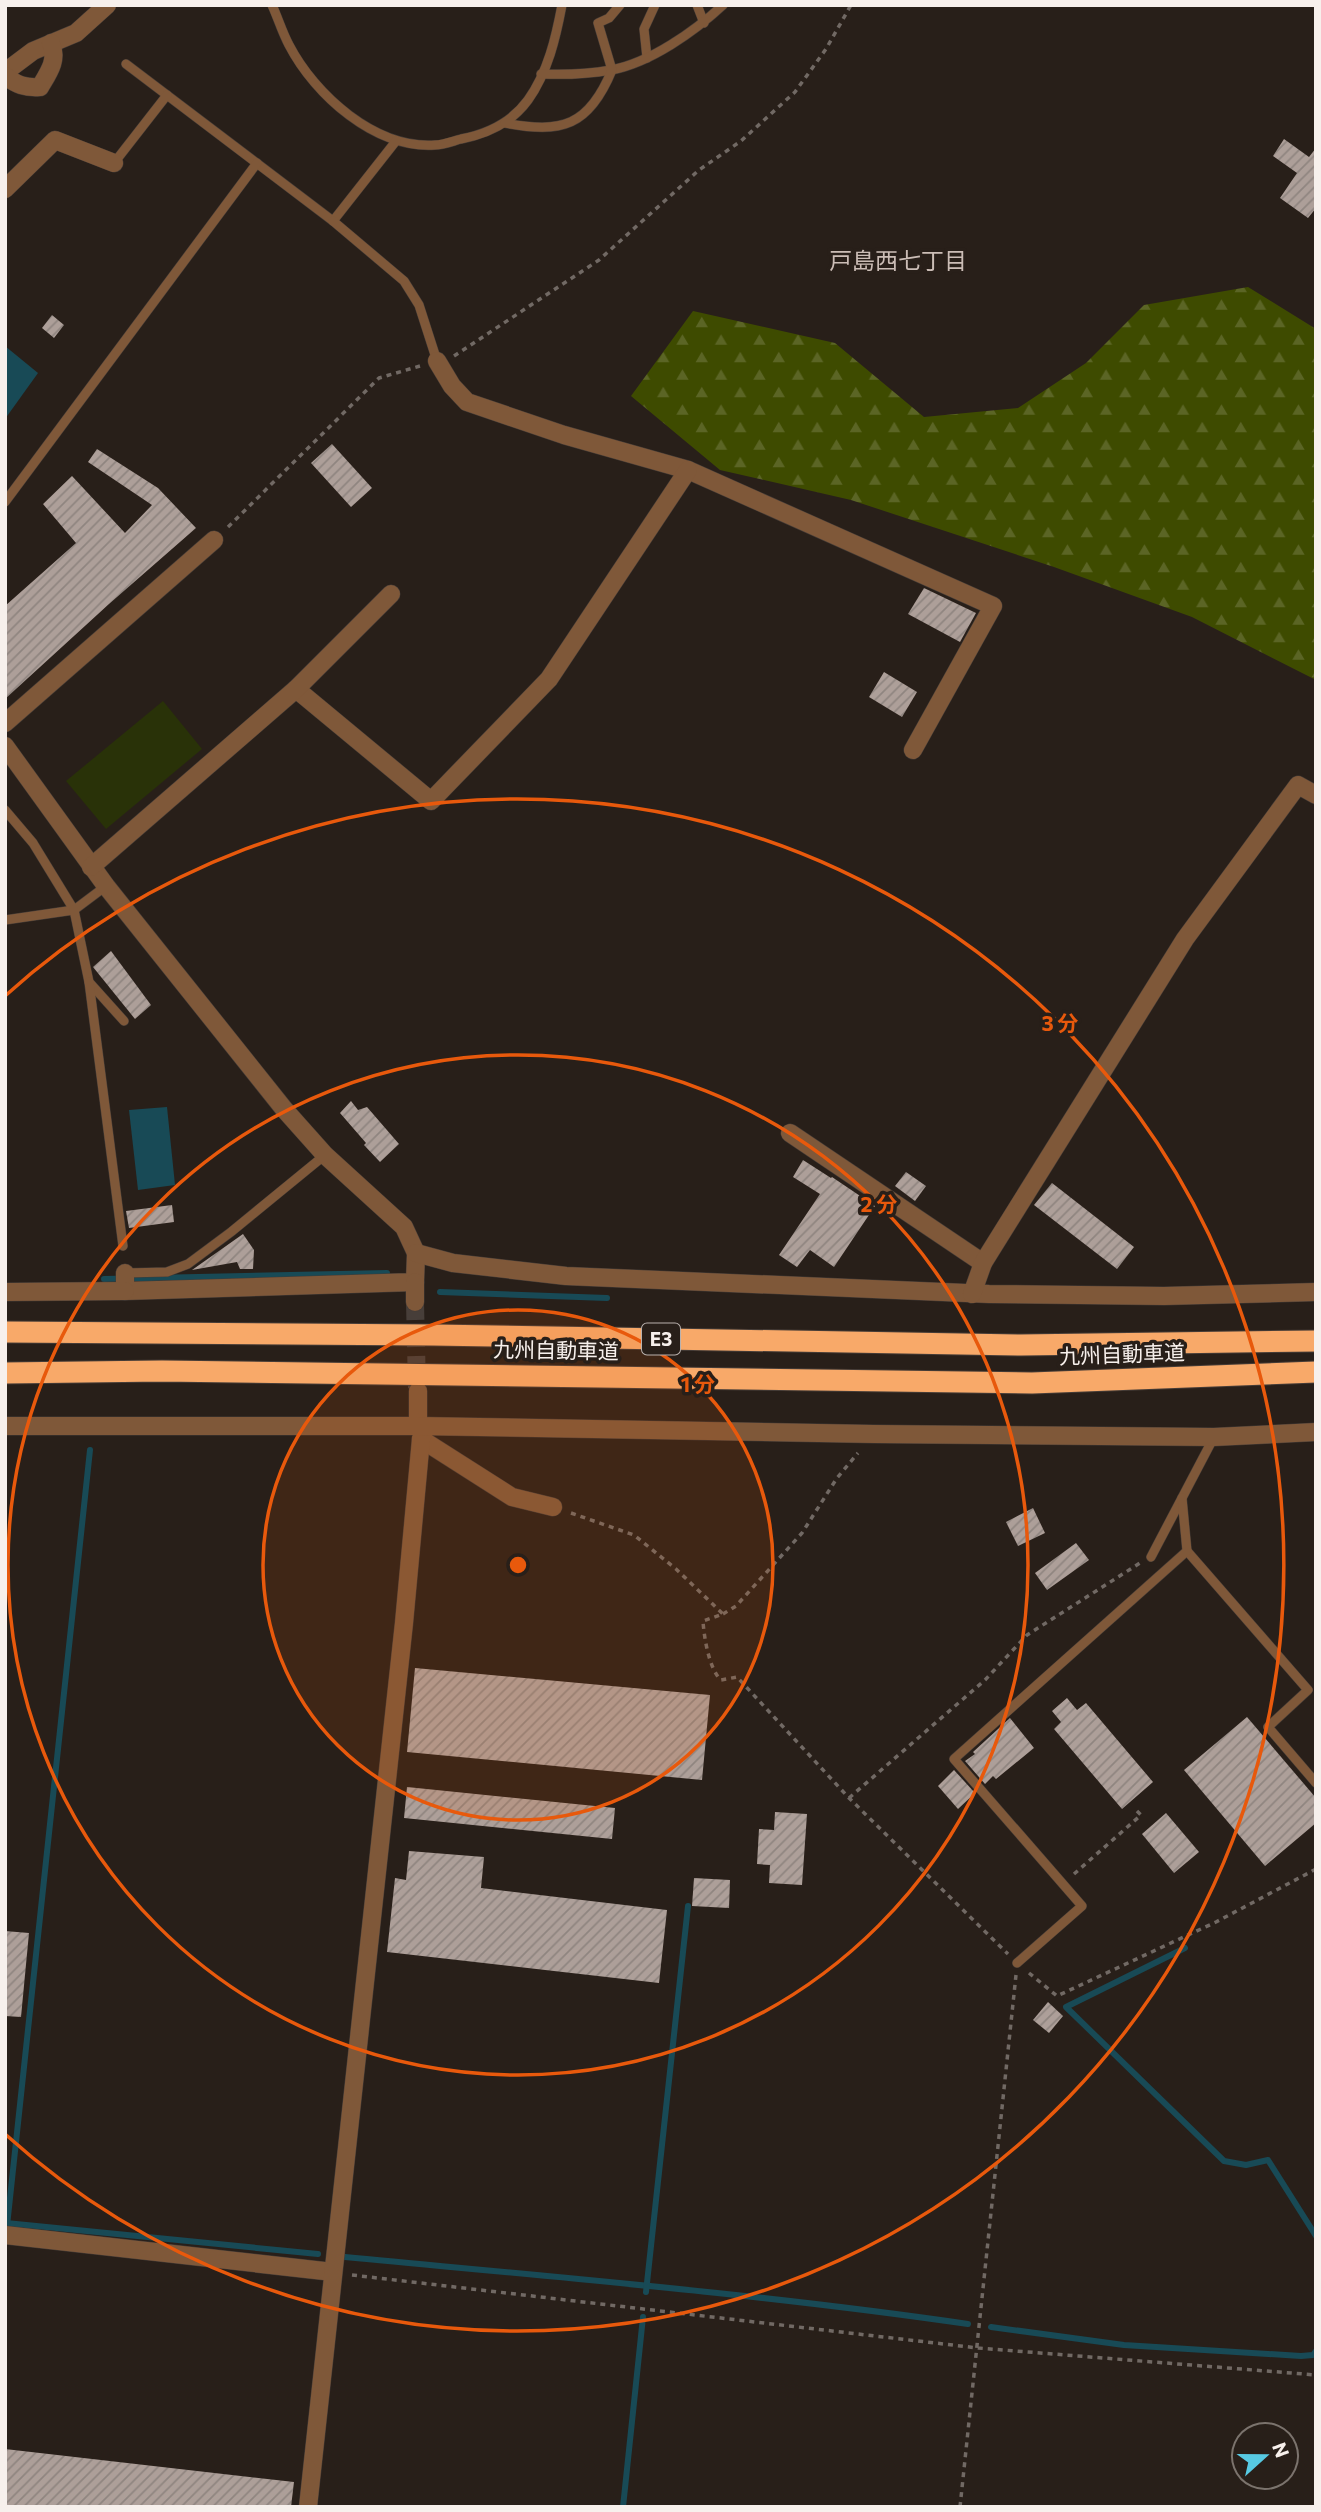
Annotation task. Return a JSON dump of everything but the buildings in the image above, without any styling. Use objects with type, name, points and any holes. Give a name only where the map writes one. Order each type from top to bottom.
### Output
[{"type":"highway","name":"九州自動車道","points":[[5,1332],[433,1335],[1021,1345],[1316,1341]]},
{"type":"highway","name":"九州自動車道","points":[[5,1373],[202,1371],[1032,1383],[1316,1372]]},
{"type":"street","points":[[51,43],[55,53],[50,71],[40,86],[27,88],[14,83],[5,74],[33,51],[51,43],[76,33],[107,5]]},
{"type":"street","points":[[5,189],[55,140],[114,163]]},
{"type":"street","points":[[437,361],[452,386],[467,402],[564,435],[688,470],[993,606],[913,750]]},
{"type":"street","points":[[296,689],[431,801],[548,679],[688,470]]},
{"type":"street","points":[[5,723],[214,540]]},
{"type":"street","points":[[92,867],[296,689],[391,594]]},
{"type":"street","points":[[5,746],[106,886],[284,1109],[325,1155],[404,1227],[416,1253],[415,1302]]},
{"type":"street","points":[[972,1294],[983,1263],[1185,939],[1298,785],[1316,795]]},
{"type":"street","points":[[790,1133],[983,1263]]},
{"type":"street","points":[[416,1253],[453,1263],[566,1276],[972,1294],[1164,1296],[1316,1292]]},
{"type":"street","points":[[5,1292],[125,1282],[415,1282]]},
{"type":"street","points":[[308,2507],[404,1623],[422,1430],[418,1391]]},
{"type":"street","points":[[5,1426],[1214,1437],[1316,1432]]},
{"type":"street","points":[[422,1430],[512,1497],[553,1507]]},
{"type":"street","points":[[5,2235],[333,2272]]},
{"type":"lane","points":[[272,5],[289,46],[325,95],[367,128],[396,141],[435,145],[477,136],[505,123],[528,100],[553,49],[562,5]]},
{"type":"lane","points":[[505,123],[554,128],[578,118],[596,104],[612,70],[598,23],[610,18],[620,5]]},
{"type":"lane","points":[[647,58],[644,29],[655,5]]},
{"type":"lane","points":[[697,5],[704,23]]},
{"type":"lane","points":[[541,74],[572,75],[612,70],[647,58],[704,23],[723,5]]},
{"type":"lane","points":[[126,64],[257,163],[404,281],[419,305],[437,361]]},
{"type":"lane","points":[[114,163],[167,95]]},
{"type":"lane","points":[[332,222],[396,141]]},
{"type":"lane","points":[[5,502],[257,163]]},
{"type":"lane","points":[[5,810],[33,843],[74,910],[89,982],[123,1246]]},
{"type":"lane","points":[[5,920],[74,910],[106,886]]},
{"type":"lane","points":[[89,982],[124,1021]]},
{"type":"lane","points":[[125,1282],[188,1264],[325,1155]]},
{"type":"lane","points":[[1151,1557],[1214,1437]]},
{"type":"lane","points":[[1182,1498],[1187,1551],[1308,1690],[1268,1727],[1316,1783]]},
{"type":"lane","points":[[1017,1963],[1082,1906],[954,1759],[1187,1551]]},
{"type":"path","points":[[214,540],[379,378],[456,355],[599,260],[699,170],[741,141],[795,93],[826,49],[851,5]]},
{"type":"path","points":[[874,1434],[837,1478],[802,1533],[736,1606],[703,1621],[705,1642],[714,1674],[721,1680],[737,1677],[849,1798],[1017,1963],[1057,1996],[1216,1922],[1316,1869]]},
{"type":"path","points":[[553,1507],[634,1535],[677,1569],[723,1614]]},
{"type":"path","points":[[849,1798],[985,1680],[1027,1635],[1151,1557]]},
{"type":"path","points":[[1063,1885],[1141,1815],[1134,1808]]},
{"type":"path","points":[[960,2507],[1017,1963]]},
{"type":"path","points":[[333,2272],[978,2348],[1316,2375]]},
{"type":"green space","points":[[1248,287],[1316,329],[1316,680],[1192,617],[1054,567],[851,500],[720,470],[631,396],[693,311],[835,343],[924,417],[1018,408],[1086,363],[1144,305]]},
{"type":"green space","points":[[163,701],[202,749],[106,829],[66,781]]},
{"type":"water","points":[[5,346],[38,373],[5,419]]},
{"type":"water","points":[[167,1107],[175,1185],[138,1190],[129,1110]]},
{"type":"waterway","points":[[104,1279],[387,1273]]},
{"type":"waterway","points":[[440,1292],[607,1298]]},
{"type":"waterway","points":[[7,2226],[90,1450]]},
{"type":"waterway","points":[[646,2292],[688,1906]]},
{"type":"waterway","points":[[1185,1948],[1066,2007],[1224,2161],[1246,2165],[1268,2160],[1316,2236]]},
{"type":"waterway","points":[[6,2223],[318,2254]]},
{"type":"waterway","points":[[345,2257],[735,2295],[968,2324]]},
{"type":"waterway","points":[[623,2507],[643,2317]]},
{"type":"waterway","points":[[991,2327],[1124,2345],[1301,2356],[1313,2355],[1316,2351]]},
{"type":"tunnel","points":[[415,1302],[417,1388]]},
{"type":"district","name":"戸島西七丁目","points":[[898,261]]}]
